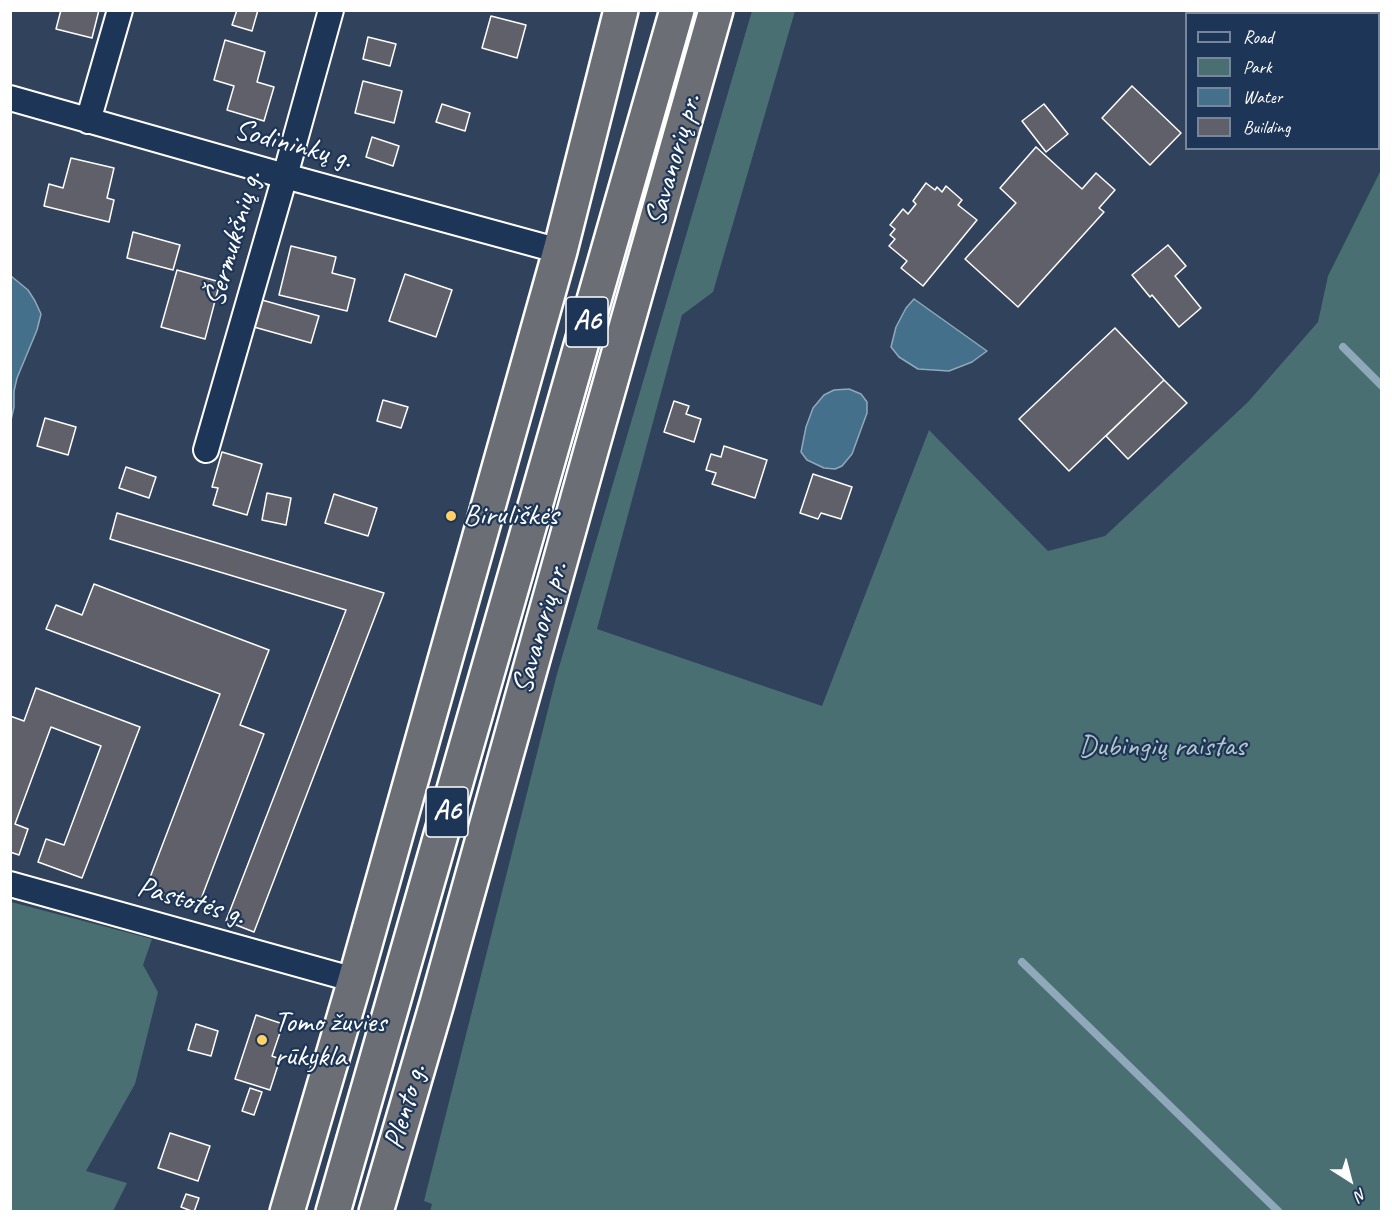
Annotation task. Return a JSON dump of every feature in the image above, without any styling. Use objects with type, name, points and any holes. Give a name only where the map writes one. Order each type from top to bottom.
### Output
[{"type":"highway","points":[[287,1212],[355,981],[560,251],[621,10]]},
{"type":"highway","name":"Savanorių pr.","points":[[396,992],[677,10]]},
{"type":"highway","name":"Savanorių pr.","points":[[437,1003],[716,10]]},
{"type":"highway","name":"Plento g.","points":[[333,1212],[396,992]]},
{"type":"highway","name":"Plento g.","points":[[376,1212],[437,1003]]},
{"type":"street","points":[[88,121],[120,10]]},
{"type":"street","name":"Šermukšnių g.","points":[[206,450],[331,10]]},
{"type":"street","name":"Sodininkų g.","points":[[10,98],[560,251]]},
{"type":"street","name":"Pastotės g.","points":[[10,884],[355,981]]},
{"type":"green space","name":"Dubingių raistas","points":[[752,11],[795,11],[713,292],[682,315],[597,629],[822,706],[929,430],[1048,551],[1105,536],[1248,402],[1318,322],[1328,276],[1381,170],[1381,1211],[430,1211],[432,1204],[424,1201],[557,674]]},
{"type":"green space","points":[[11,902],[152,939],[143,965],[158,992],[135,1084],[86,1171],[127,1183],[113,1211],[11,1211]]},
{"type":"water","points":[[11,276],[28,290],[41,314],[37,330],[17,378],[11,420]]},
{"type":"water","points":[[914,299],[987,351],[972,362],[949,371],[918,369],[899,357],[891,347],[896,327],[906,308]]},
{"type":"water","points":[[849,389],[861,394],[867,402],[867,413],[852,454],[842,466],[835,469],[824,468],[807,460],[801,452],[806,427],[813,408],[824,395],[834,390]]},
{"type":"building","points":[[61,10],[99,10],[92,38],[56,29]]},
{"type":"building","points":[[237,10],[258,10],[252,31],[232,25]]},
{"type":"building","points":[[491,16],[526,25],[517,58],[482,48]]},
{"type":"building","points":[[368,37],[396,44],[390,66],[363,59]]},
{"type":"building","points":[[225,40],[265,52],[257,82],[274,87],[264,121],[227,110],[234,86],[214,80]]},
{"type":"building","points":[[363,81],[402,91],[394,123],[355,113]]},
{"type":"building","points":[[1132,86],[1181,133],[1150,165],[1102,118]]},
{"type":"building","points":[[442,104],[470,113],[465,131],[436,122]]},
{"type":"building","points":[[1044,104],[1068,134],[1046,152],[1022,121]]},
{"type":"building","points":[[372,137],[399,146],[393,166],[366,157]]},
{"type":"building","points":[[1036,147],[1082,189],[1096,173],[1115,190],[1099,208],[1104,212],[1018,307],[965,259],[1016,203],[1000,188]]},
{"type":"building","points":[[71,158],[114,168],[107,198],[114,200],[109,222],[44,206],[49,184],[63,188]]},
{"type":"building","points":[[926,183],[935,190],[937,187],[942,192],[946,186],[962,200],[958,205],[977,220],[923,286],[901,268],[907,261],[889,246],[895,239],[890,235],[895,229],[890,225],[903,209],[908,214],[916,204],[913,201]]},
{"type":"building","points":[[133,232],[180,245],[173,270],[127,258]]},
{"type":"building","points":[[1168,245],[1186,266],[1175,276],[1201,308],[1179,327],[1132,275]]},
{"type":"building","points":[[291,246],[336,257],[332,273],[355,279],[347,311],[279,295]]},
{"type":"building","points":[[177,270],[220,282],[205,339],[161,327]]},
{"type":"building","points":[[405,274],[452,290],[436,337],[389,321]]},
{"type":"building","points":[[262,300],[319,316],[311,343],[254,327]]},
{"type":"building","points":[[1115,328],[1164,380],[1069,471],[1019,419]]},
{"type":"building","points":[[1164,380],[1187,403],[1128,459],[1106,436]]},
{"type":"building","points":[[383,400],[408,407],[401,428],[377,421]]},
{"type":"building","points":[[674,401],[689,406],[686,414],[701,419],[694,442],[664,432]]},
{"type":"building","points":[[45,418],[76,427],[68,455],[37,446]]},
{"type":"building","points":[[724,446],[767,460],[755,498],[712,484],[716,473],[706,470],[711,454],[721,457]]},
{"type":"building","points":[[222,452],[262,464],[247,515],[213,505],[218,488],[212,487]]},
{"type":"building","points":[[126,467],[156,477],[149,498],[119,488]]},
{"type":"building","points":[[813,474],[852,487],[841,519],[821,513],[818,519],[800,513]]},
{"type":"building","points":[[267,493],[291,498],[286,525],[262,520]]},
{"type":"building","points":[[334,494],[377,508],[368,536],[325,523]]},
{"type":"building","points":[[117,513],[384,593],[254,932],[226,921],[346,610],[110,539]]},
{"type":"building","points":[[94,584],[269,650],[240,725],[264,734],[198,907],[146,888],[220,694],[46,629],[56,605],[82,615]]},
{"type":"building","points":[[36,688],[140,727],[82,878],[38,862],[46,839],[64,845],[101,746],[51,727],[15,824],[28,829],[19,855],[10,852],[10,716],[24,721]]},
{"type":"building","name":"Tomo žuvies rūkykla","points":[[256,1015],[283,1024],[272,1056],[280,1059],[270,1090],[235,1079]]},
{"type":"building","points":[[196,1024],[218,1031],[211,1056],[188,1050]]},
{"type":"building","points":[[250,1088],[262,1092],[254,1115],[242,1111]]},
{"type":"building","points":[[170,1133],[210,1146],[198,1181],[158,1168]]},
{"type":"building","points":[[186,1194],[199,1198],[194,1212],[181,1207]]},
{"type":"waterway","points":[[1343,347],[1382,386]]},
{"type":"waterway","points":[[1022,962],[1279,1212]]},
{"type":"place","name":"Biruliškės","points":[[451,516]]},
{"type":"place","name":"Tomo žuvies rūkykla","points":[[262,1040]]}]
